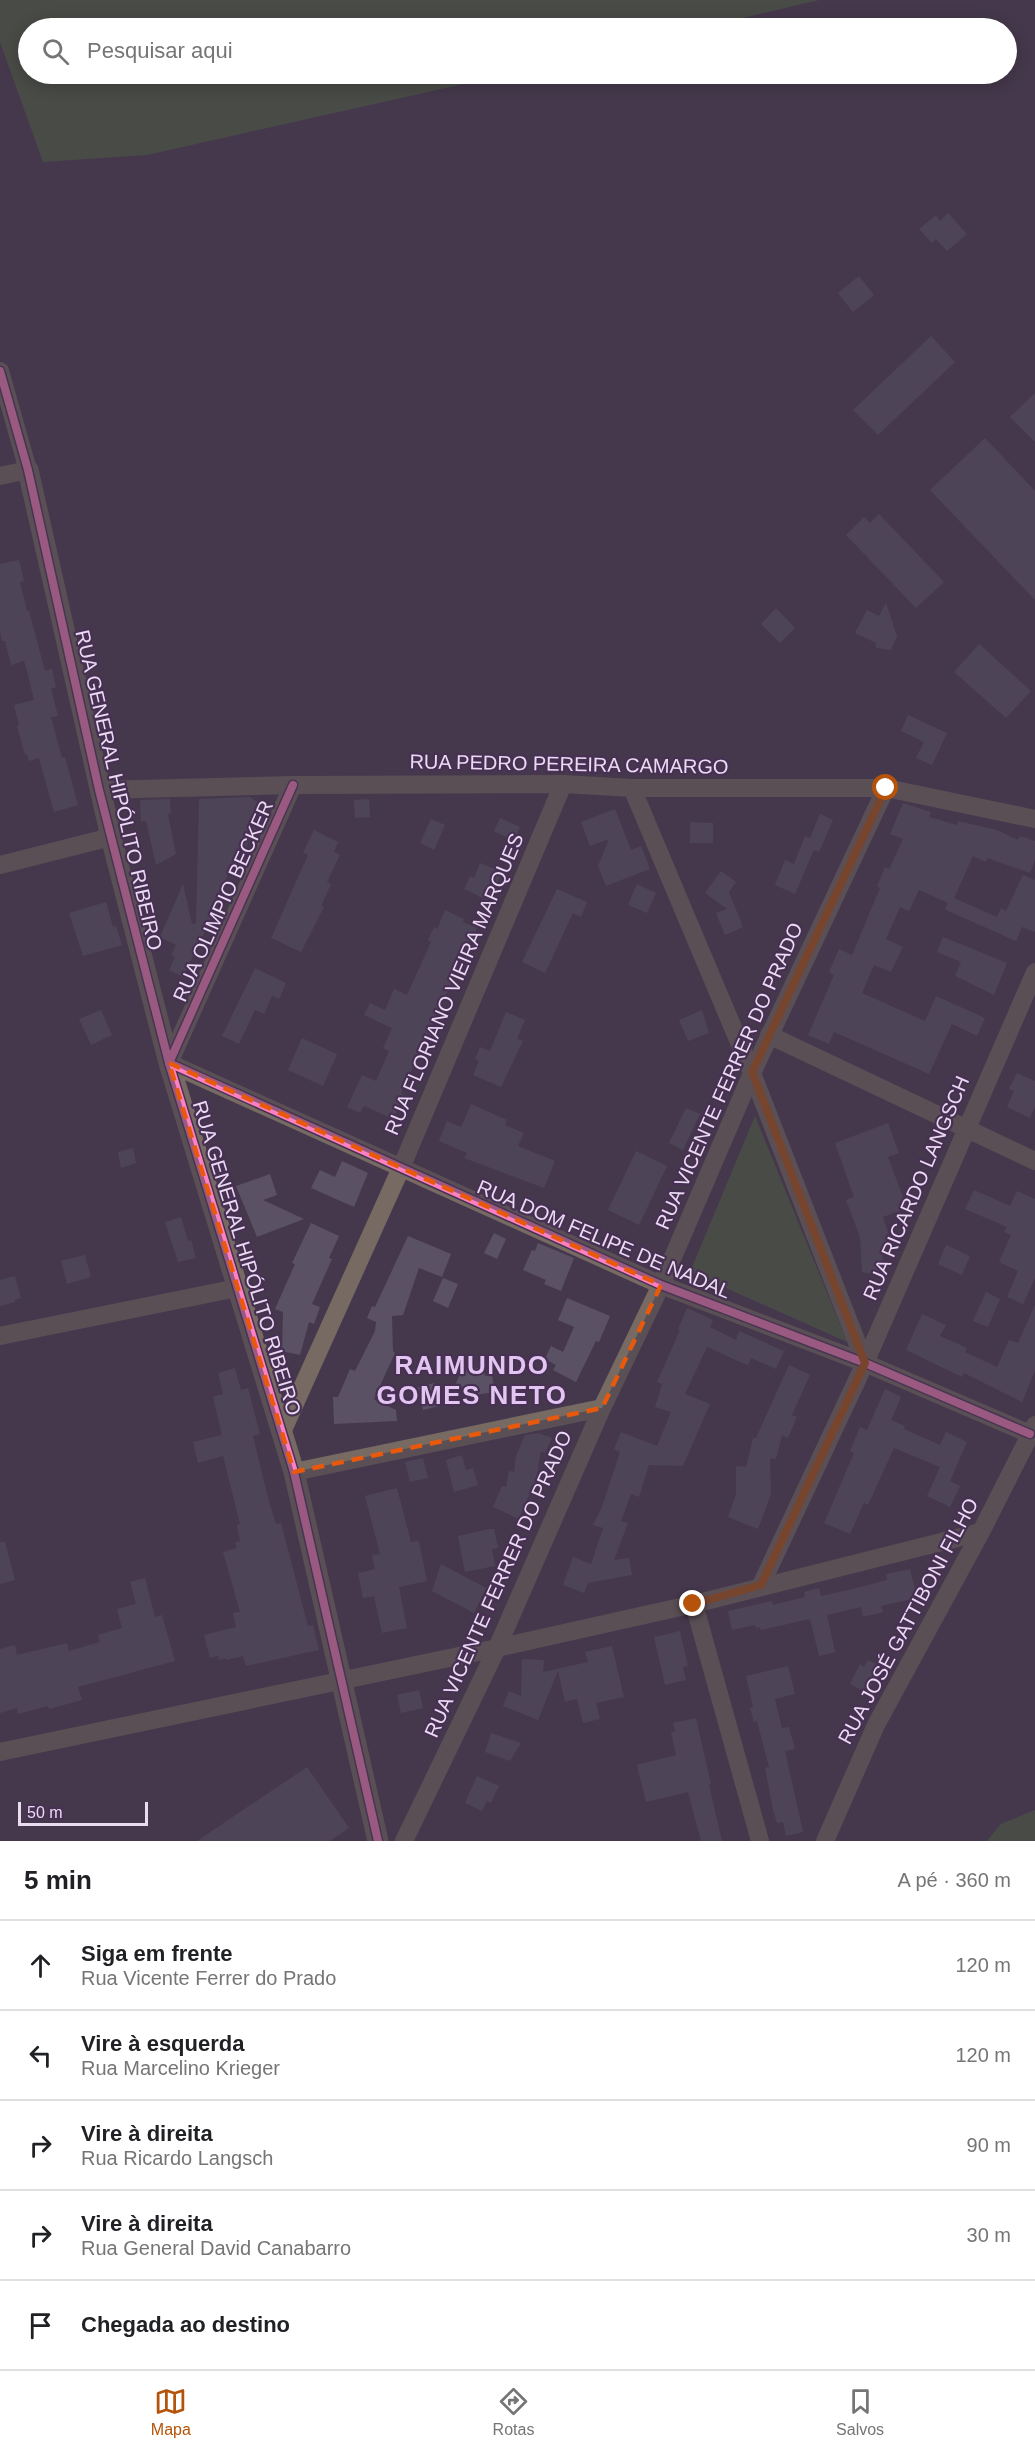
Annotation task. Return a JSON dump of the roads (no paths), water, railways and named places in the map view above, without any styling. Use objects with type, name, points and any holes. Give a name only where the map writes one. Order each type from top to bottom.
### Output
[{"type":"street","name":"RUA GENERAL HIPÓLITO RIBEIRO","points":[[0,371],[28,470],[99,790],[169,1063],[294,1472],[378,1841]]},
{"type":"street","points":[[0,476],[28,470]]},
{"type":"street","name":"RUA PEDRO PEREIRA CAMARGO","points":[[99,790],[293,785],[563,784],[632,788],[886,788],[1035,819]]},
{"type":"street","name":"RUA FLORIANO VIEIRA MARQUES","points":[[283,1430],[400,1168],[563,784]]},
{"type":"street","name":"RUA OLIMPIO BECKER","points":[[169,1063],[293,785]]},
{"type":"street","points":[[632,788],[752,1072],[865,1363]]},
{"type":"street","name":"RUA VICENTE FERRER DO PRADO","points":[[404,1841],[497,1648],[602,1408],[661,1285],[752,1072],[886,788]]},
{"type":"street","points":[[0,865],[111,837]]},
{"type":"street","name":"RUA RICARDO LANGSCH","points":[[761,1585],[865,1363],[1035,972]]},
{"type":"street","points":[[770,1035],[1035,1161]]},
{"type":"street","name":"RUA DOM FELIPE DE NADAL","points":[[169,1063],[661,1285],[1033,1429]]},
{"type":"street","points":[[0,1336],[237,1288]]},
{"type":"street","points":[[294,1472],[602,1408]]},
{"type":"street","name":"RUA JOSÉ GATTIBONI FILHO","points":[[825,1841],[876,1725],[981,1532],[1033,1429]]},
{"type":"street","points":[[0,1752],[497,1648],[693,1604],[761,1585],[981,1532]]},
{"type":"street","points":[[693,1604],[760,1841]]},
{"type":"district","name":"RAIMUNDO GOMES NETO","points":[[472,1380]]}]
